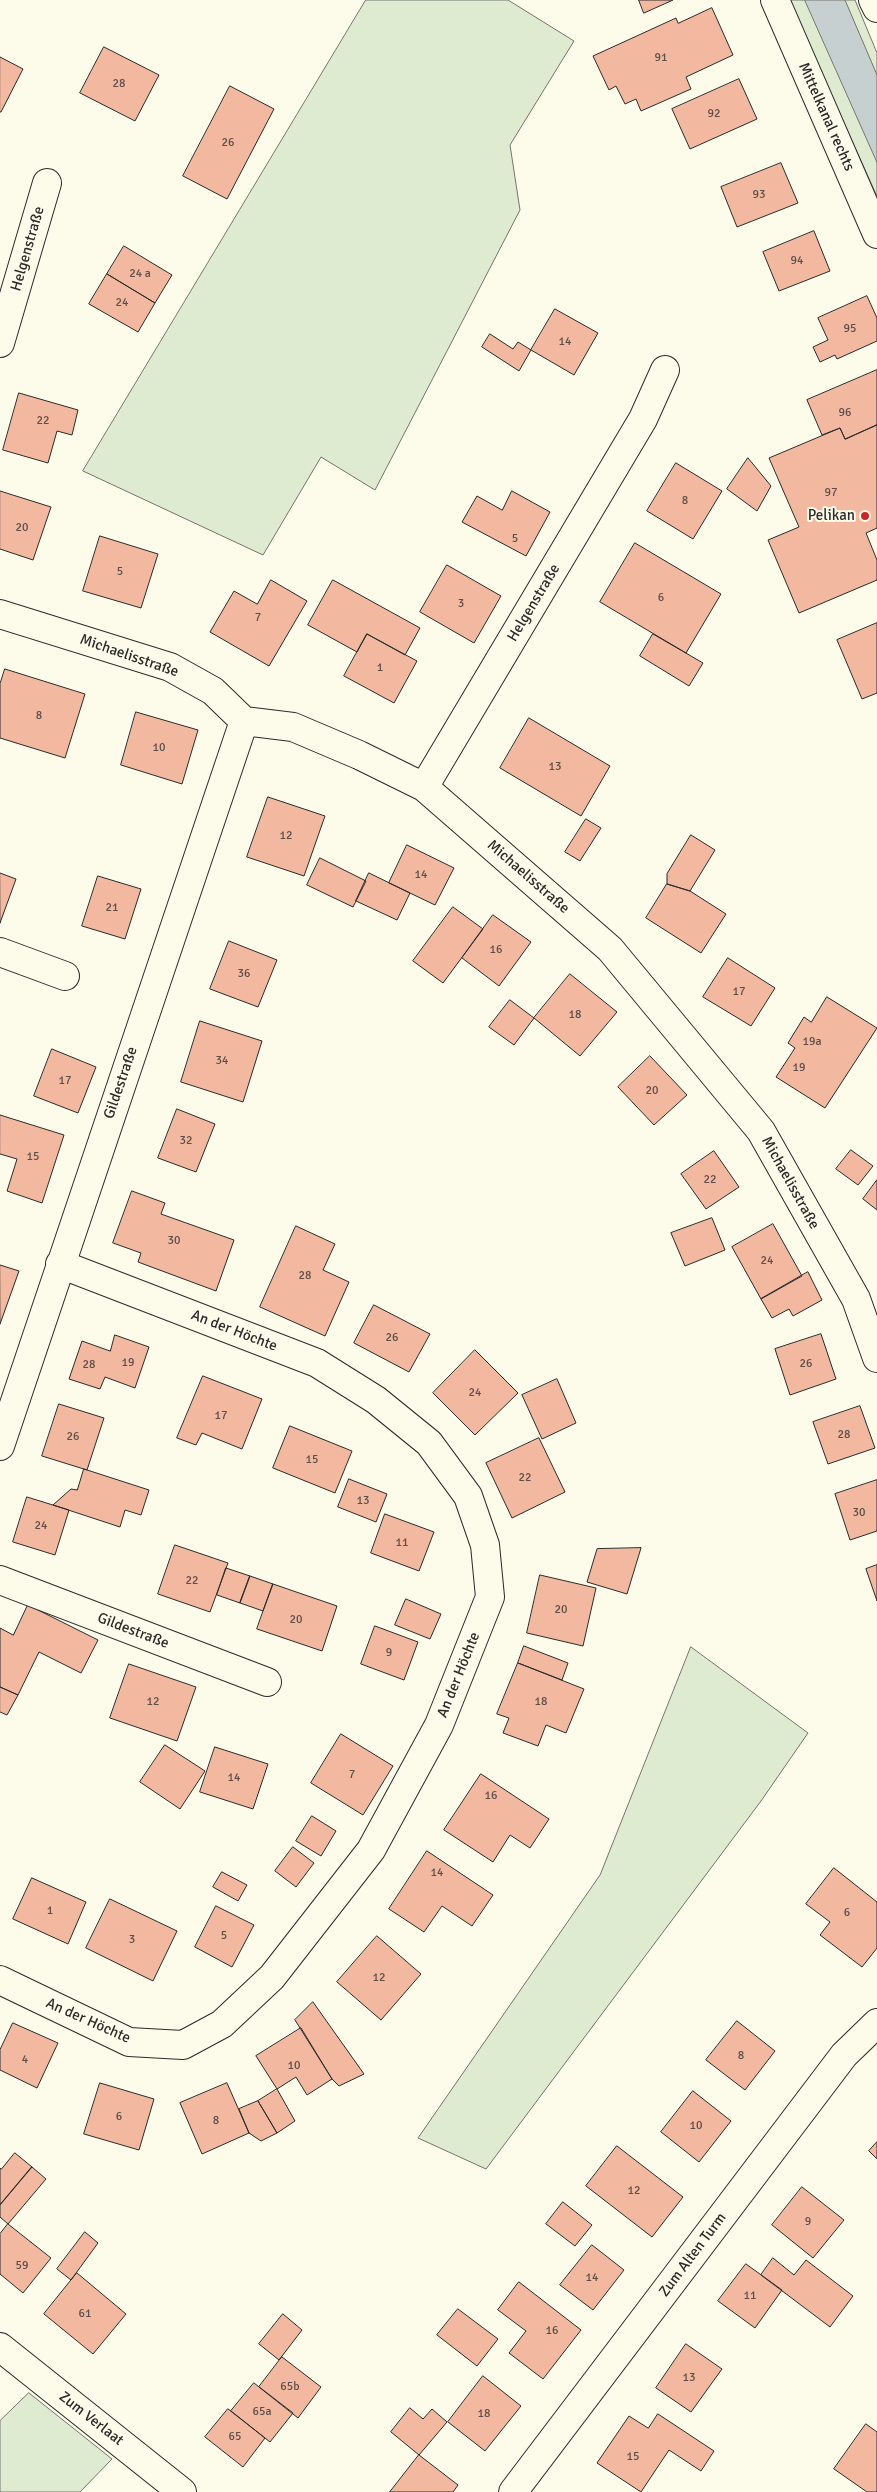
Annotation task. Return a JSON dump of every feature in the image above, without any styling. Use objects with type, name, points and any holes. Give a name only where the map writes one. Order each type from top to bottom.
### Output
[{"type":"street","name":"Mittelkanal rechts","points":[[775,0],[877,234]]},
{"type":"street","points":[[873,0],[877,8]]},
{"type":"street","name":"Helgenstraße","points":[[0,343],[47,183]]},
{"type":"street","name":"Helgenstraße","points":[[424,787],[643,419],[665,370]]},
{"type":"street","name":"Michaelisstraße","points":[[0,614],[170,667],[213,690],[244,721],[292,727],[359,755],[424,787],[610,949],[761,1131],[856,1299],[877,1358]]},
{"type":"street","name":"Gildestraße","points":[[0,1446],[244,721]]},
{"type":"street","points":[[0,952],[65,976]]},
{"type":"street","name":"An der Höchte","points":[[0,1980],[129,2042],[183,2045],[222,2024],[272,1977],[371,1850],[439,1725],[490,1597],[485,1545],[468,1496],[429,1443],[376,1400],[317,1363],[60,1264]]},
{"type":"street","name":"Gildestraße","points":[[0,1580],[267,1682]]},
{"type":"street","name":"Zum Alten Turm","points":[[512,2492],[844,2055],[877,2023]]},
{"type":"street","name":"Zum Verlaat","points":[[0,2347],[182,2492]]},
{"type":"green space","points":[[366,0],[508,0],[574,41],[510,145],[520,210],[375,490],[321,457],[263,555],[83,471]]},
{"type":"green space","points":[[789,0],[855,0],[877,53],[877,196]]},
{"type":"green space","points":[[691,1647],[808,1733],[761,1801],[486,2169],[418,2138],[600,1875]]},
{"type":"green space","points":[[29,2393],[112,2459],[80,2492],[0,2492],[0,2421]]},
{"type":"shaded area","points":[[805,0],[845,0],[877,75],[877,162]]},
{"type":"building","points":[[639,0],[673,0],[644,13]]},
{"type":"building","points":[[712,8],[733,55],[686,77],[691,89],[641,111],[636,99],[625,104],[616,86],[609,90],[593,56],[676,18],[678,23]]},
{"type":"building","points":[[104,47],[159,75],[135,121],[80,93]]},
{"type":"building","points":[[0,57],[23,69],[1,112],[0,112]]},
{"type":"building","points":[[739,79],[757,119],[690,149],[672,109]]},
{"type":"building","points":[[230,86],[274,109],[227,199],[183,176]]},
{"type":"building","points":[[781,163],[798,203],[737,227],[721,187]]},
{"type":"building","points":[[814,231],[830,271],[779,291],[763,252]]},
{"type":"building","points":[[124,246],[172,275],[155,303],[107,274]]},
{"type":"building","points":[[107,274],[155,303],[138,332],[89,304]]},
{"type":"building","points":[[867,296],[877,318],[877,341],[837,359],[835,355],[820,362],[813,347],[828,340],[818,318]]},
{"type":"building","points":[[555,309],[598,333],[574,375],[531,350]]},
{"type":"building","points":[[490,334],[513,349],[518,342],[531,350],[519,371],[482,347]]},
{"type":"building","points":[[877,370],[877,425],[845,439],[840,428],[822,435],[807,400]]},
{"type":"building","points":[[19,393],[78,410],[72,435],[57,431],[48,463],[3,450]]},
{"type":"building","points":[[877,425],[877,528],[866,533],[877,560],[877,580],[799,613],[768,540],[799,527],[769,458],[840,428],[845,439]]},
{"type":"building","points":[[748,458],[771,486],[757,511],[727,489]]},
{"type":"building","points":[[676,463],[722,491],[693,539],[647,511]]},
{"type":"building","points":[[0,491],[51,507],[33,560],[0,549]]},
{"type":"building","points":[[512,491],[550,512],[526,556],[462,522],[477,496],[502,510]]},
{"type":"building","points":[[100,536],[158,554],[141,608],[83,591]]},
{"type":"building","points":[[635,543],[721,594],[686,653],[600,602]]},
{"type":"building","points":[[447,565],[501,596],[474,643],[420,612]]},
{"type":"building","points":[[271,580],[307,601],[269,666],[210,632],[234,591],[257,604]]},
{"type":"building","points":[[333,580],[420,628],[405,655],[367,634],[357,652],[308,625]]},
{"type":"building","points":[[877,623],[877,693],[862,699],[837,640]]},
{"type":"building","points":[[367,634],[417,661],[394,703],[344,676]]},
{"type":"building","points":[[653,634],[703,663],[689,686],[640,656]]},
{"type":"building","points":[[5,669],[85,694],[65,758],[0,738],[0,684]]},
{"type":"building","points":[[136,712],[198,730],[182,784],[121,765]]},
{"type":"building","points":[[529,718],[610,766],[581,816],[500,768]]},
{"type":"building","points":[[268,797],[325,816],[304,876],[247,857]]},
{"type":"building","points":[[586,819],[601,828],[580,861],[565,852]]},
{"type":"building","points":[[691,835],[715,850],[690,891],[667,884],[667,874]]},
{"type":"building","points":[[407,845],[454,868],[435,905],[389,883]]},
{"type":"building","points":[[320,858],[366,881],[353,907],[307,885]]},
{"type":"building","points":[[0,873],[16,879],[0,923]]},
{"type":"building","points":[[369,873],[410,893],[397,920],[356,901]]},
{"type":"building","points":[[98,876],[141,889],[125,939],[82,926]]},
{"type":"building","points":[[667,884],[690,891],[726,914],[701,953],[646,918]]},
{"type":"building","points":[[453,907],[483,929],[443,983],[413,961]]},
{"type":"building","points":[[493,915],[531,942],[499,986],[462,958]]},
{"type":"building","points":[[229,941],[277,960],[258,1007],[210,989]]},
{"type":"building","points":[[728,958],[775,988],[751,1026],[703,997]]},
{"type":"building","points":[[570,974],[617,1012],[580,1056],[534,1018]]},
{"type":"building","points":[[827,997],[877,1028],[825,1108],[776,1077],[795,1048],[788,1043],[804,1017],[811,1022]]},
{"type":"building","points":[[510,1000],[534,1018],[514,1045],[489,1027]]},
{"type":"building","points":[[200,1021],[262,1041],[243,1102],[181,1082]]},
{"type":"building","points":[[52,1049],[96,1067],[78,1113],[34,1096]]},
{"type":"building","points":[[650,1056],[687,1095],[654,1125],[618,1087]]},
{"type":"building","points":[[177,1109],[215,1124],[196,1172],[158,1158]]},
{"type":"building","points":[[0,1115],[64,1135],[42,1203],[7,1191],[17,1159],[0,1154]]},
{"type":"building","points":[[851,1150],[873,1166],[858,1185],[836,1169]]},
{"type":"building","points":[[714,1151],[739,1187],[706,1209],[681,1174]]},
{"type":"building","points":[[877,1180],[877,1210],[863,1199]]},
{"type":"building","points":[[132,1191],[165,1203],[161,1214],[234,1240],[216,1291],[138,1262],[141,1253],[113,1243]]},
{"type":"building","points":[[712,1218],[725,1250],[685,1266],[671,1233]]},
{"type":"building","points":[[773,1224],[802,1276],[761,1299],[732,1247]]},
{"type":"building","points":[[296,1226],[335,1244],[323,1270],[349,1282],[325,1336],[260,1307]]},
{"type":"building","points":[[0,1265],[19,1271],[0,1324]]},
{"type":"building","points":[[808,1272],[822,1300],[793,1316],[789,1309],[772,1318],[761,1299]]},
{"type":"building","points":[[374,1305],[430,1334],[409,1372],[354,1343]]},
{"type":"building","points":[[821,1334],[836,1379],[790,1395],[775,1349]]},
{"type":"building","points":[[115,1335],[149,1347],[135,1388],[105,1377],[100,1389],[69,1379],[82,1341],[110,1351]]},
{"type":"building","points":[[475,1350],[518,1393],[475,1435],[433,1393]]},
{"type":"building","points":[[203,1376],[262,1399],[242,1449],[202,1433],[196,1445],[177,1438]]},
{"type":"building","points":[[557,1379],[576,1423],[542,1439],[522,1395]]},
{"type":"building","points":[[59,1404],[104,1418],[87,1470],[42,1456]]},
{"type":"building","points":[[860,1406],[875,1448],[828,1464],[813,1422]]},
{"type":"building","points":[[290,1426],[352,1451],[335,1493],[273,1468]]},
{"type":"building","points":[[539,1438],[565,1492],[512,1518],[486,1463]]},
{"type":"building","points":[[84,1469],[149,1490],[141,1515],[125,1510],[120,1527],[53,1505],[71,1489],[77,1490]]},
{"type":"building","points":[[349,1479],[387,1494],[376,1522],[338,1507]]},
{"type":"building","points":[[877,1480],[877,1531],[850,1540],[835,1494]]},
{"type":"building","points":[[27,1497],[69,1510],[55,1555],[13,1542]]},
{"type":"building","points":[[385,1514],[434,1532],[419,1571],[371,1553]]},
{"type":"building","points":[[175,1545],[228,1563],[210,1612],[158,1594]]},
{"type":"building","points":[[641,1548],[627,1594],[587,1582],[597,1549]]},
{"type":"building","points":[[877,1565],[877,1601],[866,1569]]},
{"type":"building","points":[[226,1568],[250,1576],[240,1603],[217,1595]]},
{"type":"building","points":[[540,1575],[596,1588],[583,1646],[527,1633]]},
{"type":"building","points":[[250,1576],[273,1584],[263,1611],[240,1603]]},
{"type":"building","points":[[273,1584],[337,1606],[322,1651],[257,1629]]},
{"type":"building","points":[[406,1599],[441,1614],[430,1639],[395,1625]]},
{"type":"building","points":[[28,1605],[98,1640],[81,1673],[39,1652],[18,1695],[0,1687],[0,1628],[13,1635]]},
{"type":"building","points":[[375,1626],[418,1642],[404,1680],[361,1664]]},
{"type":"building","points":[[524,1646],[568,1663],[562,1680],[518,1663]]},
{"type":"building","points":[[518,1663],[584,1689],[566,1733],[546,1725],[538,1746],[503,1733],[509,1718],[497,1714]]},
{"type":"building","points":[[129,1664],[196,1687],[177,1741],[110,1718]]},
{"type":"building","points":[[0,1687],[18,1695],[7,1715],[0,1712]]},
{"type":"building","points":[[341,1734],[393,1766],[363,1815],[311,1783]]},
{"type":"building","points":[[165,1745],[205,1771],[180,1809],[140,1782]]},
{"type":"building","points":[[215,1747],[268,1764],[253,1809],[200,1792]]},
{"type":"building","points":[[481,1774],[549,1819],[530,1848],[510,1835],[493,1862],[444,1830]]},
{"type":"building","points":[[312,1816],[336,1831],[321,1856],[296,1841]]},
{"type":"building","points":[[293,1847],[314,1863],[296,1887],[275,1871]]},
{"type":"building","points":[[427,1851],[493,1895],[472,1926],[442,1906],[424,1932],[389,1909]]},
{"type":"building","points":[[834,1868],[877,1902],[877,1948],[862,1967],[820,1935],[830,1922],[806,1904]]},
{"type":"building","points":[[222,1872],[247,1885],[238,1901],[213,1887]]},
{"type":"building","points":[[32,1878],[86,1902],[68,1944],[13,1919]]},
{"type":"building","points":[[110,1899],[177,1931],[153,1981],[86,1948]]},
{"type":"building","points":[[216,1906],[254,1925],[232,1967],[195,1947]]},
{"type":"building","points":[[377,1936],[421,1974],[381,2020],[337,1982]]},
{"type":"building","points":[[313,2002],[364,2074],[339,2086],[332,2079],[295,2020]]},
{"type":"building","points":[[737,2021],[775,2051],[745,2090],[706,2060]]},
{"type":"building","points":[[13,2023],[58,2043],[37,2088],[0,2070],[0,2050]]},
{"type":"building","points":[[301,2028],[332,2079],[307,2095],[296,2077],[277,2089],[256,2056]]},
{"type":"building","points":[[100,2083],[154,2099],[139,2150],[84,2134]]},
{"type":"building","points":[[227,2083],[249,2133],[202,2154],[180,2103]]},
{"type":"building","points":[[277,2089],[295,2121],[277,2133],[258,2101]]},
{"type":"building","points":[[693,2091],[731,2121],[699,2162],[661,2132]]},
{"type":"building","points":[[258,2101],[277,2133],[261,2141],[249,2133],[239,2109]]},
{"type":"building","points":[[877,2142],[877,2159],[869,2151]]},
{"type":"building","points":[[617,2146],[683,2197],[652,2237],[586,2186]]},
{"type":"building","points":[[15,2153],[32,2167],[0,2205],[0,2168]]},
{"type":"building","points":[[32,2167],[46,2179],[8,2224],[0,2217],[0,2205]]},
{"type":"building","points":[[802,2187],[844,2220],[813,2258],[772,2225]]},
{"type":"building","points":[[563,2202],[592,2225],[575,2246],[546,2224]]},
{"type":"building","points":[[8,2224],[51,2258],[23,2293],[0,2274],[0,2234]]},
{"type":"building","points":[[85,2232],[98,2243],[71,2280],[57,2269]]},
{"type":"building","points":[[592,2245],[624,2270],[593,2310],[560,2285]]},
{"type":"building","points":[[773,2258],[794,2275],[806,2260],[853,2296],[830,2327],[761,2275]]},
{"type":"building","points":[[746,2264],[782,2290],[755,2328],[718,2301]]},
{"type":"building","points":[[77,2273],[126,2314],[93,2354],[44,2314]]},
{"type":"building","points":[[519,2282],[581,2330],[543,2379],[509,2353],[526,2331],[498,2310]]},
{"type":"building","points":[[458,2309],[498,2339],[477,2366],[437,2335]]},
{"type":"building","points":[[283,2314],[302,2330],[279,2360],[259,2344]]},
{"type":"building","points":[[686,2344],[722,2369],[691,2412],[656,2388]]},
{"type":"building","points":[[282,2357],[321,2387],[298,2418],[259,2387]]},
{"type":"building","points":[[483,2376],[521,2406],[485,2451],[448,2422]]},
{"type":"building","points":[[254,2383],[293,2413],[270,2442],[231,2411]]},
{"type":"building","points":[[410,2408],[423,2419],[432,2409],[447,2422],[419,2455],[391,2432]]},
{"type":"building","points":[[228,2409],[265,2438],[243,2467],[205,2437]]},
{"type":"building","points":[[658,2414],[714,2451],[701,2471],[669,2450],[641,2492],[597,2463],[629,2416],[648,2428]]},
{"type":"building","points":[[866,2424],[877,2432],[877,2492],[867,2492],[834,2469]]},
{"type":"building","points":[[419,2455],[458,2485],[453,2492],[390,2492]]},
{"type":"place","name":"Pelikan","points":[[865,516]]}]
